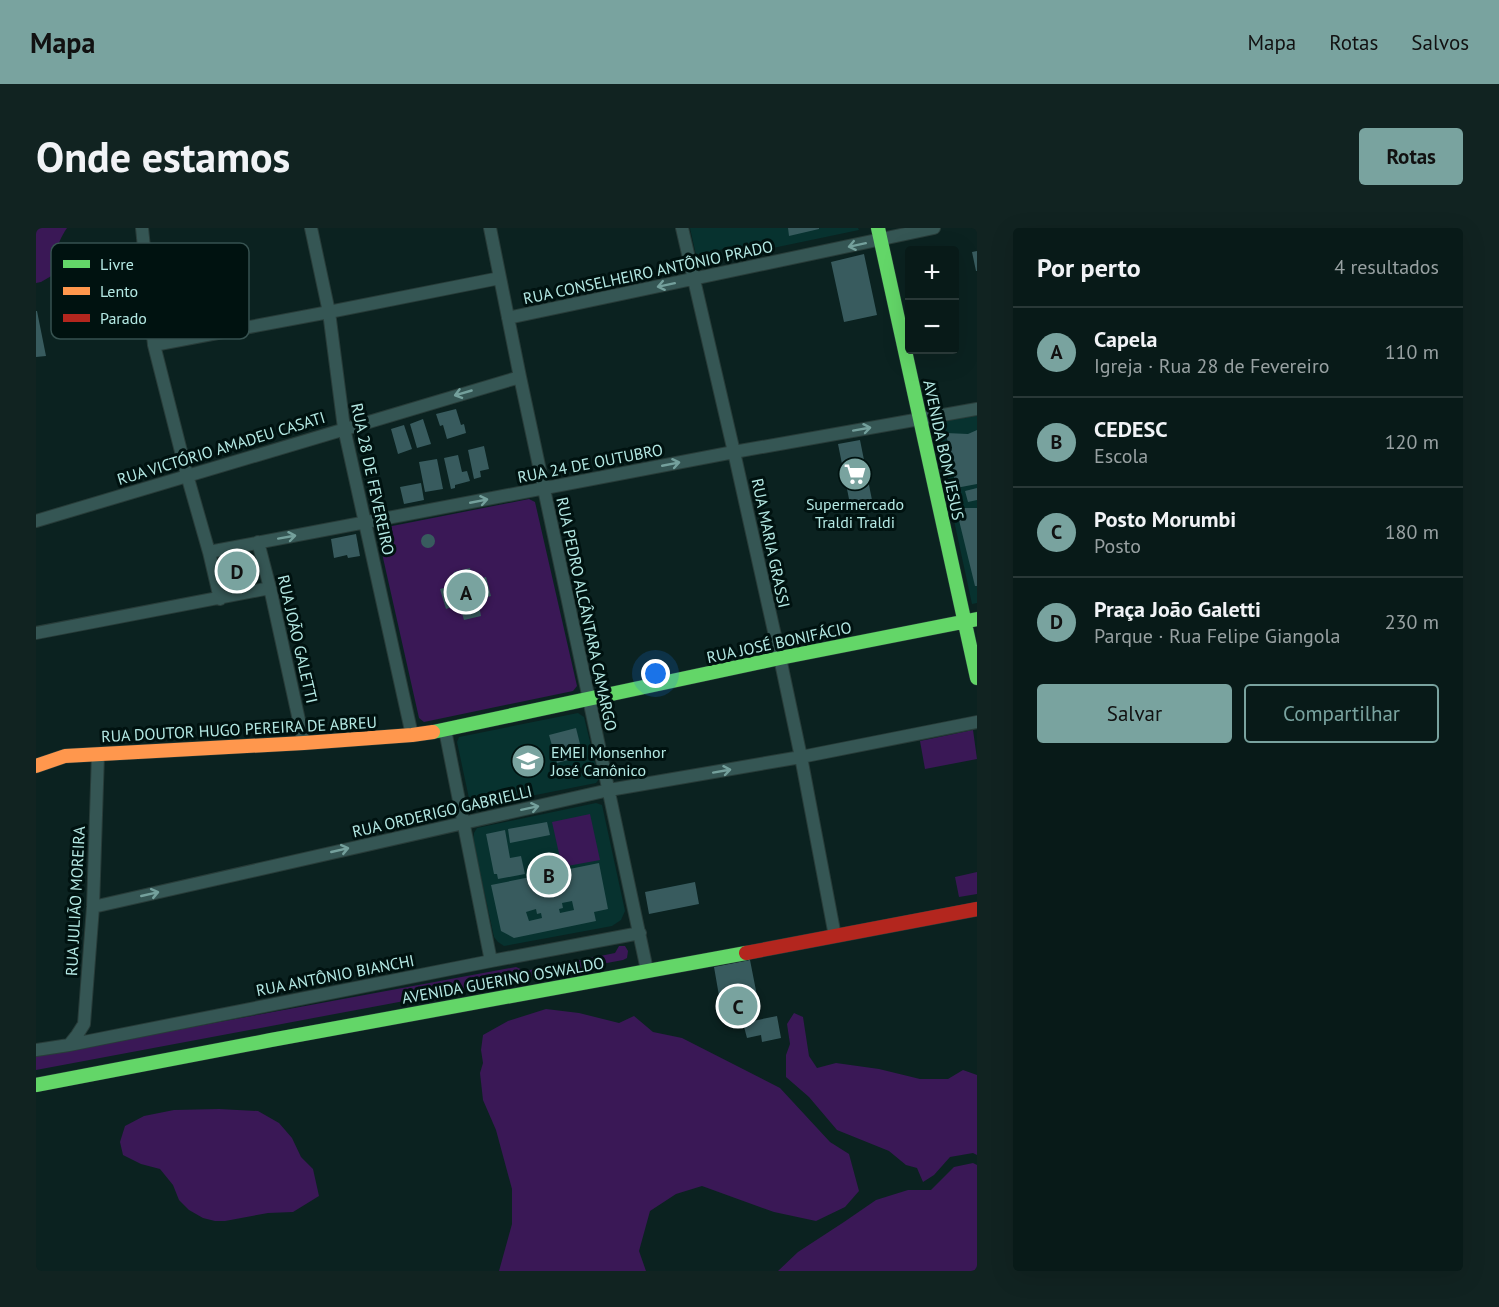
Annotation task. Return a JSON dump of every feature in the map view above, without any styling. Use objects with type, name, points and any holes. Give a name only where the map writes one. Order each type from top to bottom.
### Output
[{"type":"street","points":[[142,228],[144,243]]},
{"type":"street","name":"RUA 28 DE FEVEREIRO","points":[[311,228],[329,312],[344,428],[412,735]]},
{"type":"street","name":"RUA PEDRO ALCÂNTARA CAMARGO","points":[[490,228],[647,970]]},
{"type":"street","name":"RUA MARIA GRASSI","points":[[682,228],[780,658],[835,936]]},
{"type":"street","name":"RUA CONSELHEIRO ANTÔNIO PRADO","points":[[508,318],[694,279],[880,234],[934,228]]},
{"type":"street","name":"AVENIDA BOM JESUS","points":[[880,234],[920,419],[970,620],[977,678]]},
{"type":"street","points":[[249,327],[500,278]]},
{"type":"street","points":[[153,339],[220,598]]},
{"type":"street","points":[[154,345],[186,339]]},
{"type":"street","name":"RUA VICTÓRIO AMADEU CASATI","points":[[36,521],[520,377]]},
{"type":"street","name":"RUA 24 DE OUTUBRO","points":[[209,552],[734,452],[977,409]]},
{"type":"street","name":"RUA JOÃO GALETTI","points":[[258,542],[304,743]]},
{"type":"street","points":[[36,633],[270,588]]},
{"type":"street","name":"RUA JOSÉ BONIFÁCIO","points":[[445,730],[970,620]]},
{"type":"street","name":"RUA ORDERIGO GABRIELLI","points":[[93,907],[609,790],[801,757],[977,722]]},
{"type":"street","points":[[445,730],[491,961]]},
{"type":"street","name":"RUA DOUTOR HUGO PEREIRA DE ABREU","points":[[36,766],[65,756],[304,743],[412,735],[445,730]]},
{"type":"street","name":"RUA JULIÃO MOREIRA","points":[[69,1045],[84,1024],[93,907],[98,754]]},
{"type":"street","name":"AVENIDA GUERINO OSWALDO","points":[[36,1086],[185,1055],[977,909]]},
{"type":"street","name":"RUA ANTÔNIO BIANCHI","points":[[36,1050],[640,933]]},
{"type":"shaded area","points":[[36,228],[67,228],[60,243],[51,243],[51,276],[36,283]]},
{"type":"shaded area","points":[[690,228],[858,228],[859,230],[730,257],[728,248],[696,255]]},
{"type":"shaded area","points":[[977,415],[977,603],[972,604],[933,423]]},
{"type":"shaded area","points":[[529,499],[535,502],[577,686],[573,691],[424,722],[419,718],[377,531],[382,528]]},
{"type":"shaded area","points":[[245,553],[250,556],[255,578],[241,586],[225,585],[218,564],[221,558]]},
{"type":"shaded area","name":"EMEI Monsenhor José Canônico","points":[[578,713],[584,717],[599,779],[596,783],[476,807],[470,803],[457,742],[459,737]]},
{"type":"shaded area","points":[[973,730],[977,759],[925,769],[920,741]]},
{"type":"shaded area","points":[[596,803],[602,805],[625,911],[621,920],[612,926],[504,946],[498,942],[494,937],[473,840],[477,828]]},
{"type":"shaded area","points":[[590,814],[600,860],[562,867],[552,822]]},
{"type":"shaded area","points":[[977,872],[977,894],[959,897],[955,877]]},
{"type":"shaded area","points":[[619,946],[625,946],[628,951],[627,958],[623,960],[36,1070],[36,1056],[516,967],[525,971],[615,953]]},
{"type":"shaded area","points":[[546,1009],[579,1013],[619,1023],[634,1016],[653,1032],[682,1038],[780,1088],[830,1142],[849,1154],[859,1191],[845,1207],[816,1221],[774,1212],[702,1186],[676,1194],[650,1211],[639,1251],[646,1271],[499,1271],[512,1224],[512,1189],[496,1130],[483,1100],[480,1073],[483,1063],[481,1050],[483,1035],[508,1021]]},
{"type":"shaded area","points":[[794,1013],[803,1017],[809,1056],[817,1068],[836,1063],[879,1069],[920,1079],[948,1079],[963,1070],[977,1075],[977,1155],[973,1153],[950,1157],[934,1175],[923,1182],[917,1168],[906,1165],[889,1151],[837,1130],[809,1097],[786,1077],[786,1055],[790,1044],[787,1024]]},
{"type":"shaded area","points":[[174,1110],[258,1111],[279,1123],[292,1138],[301,1157],[313,1169],[319,1196],[293,1212],[268,1213],[215,1221],[203,1218],[189,1210],[179,1200],[173,1185],[160,1169],[141,1164],[123,1155],[120,1142],[125,1126],[144,1116]]},
{"type":"shaded area","points":[[973,1163],[977,1165],[977,1271],[778,1271],[798,1252],[876,1200],[908,1190],[931,1190],[954,1167]]},
{"type":"building","points":[[788,228],[819,228],[819,229],[789,236]]},
{"type":"building","points":[[977,251],[977,271],[976,271],[972,252]]},
{"type":"building","points":[[864,254],[877,315],[844,322],[831,262]]},
{"type":"building","points":[[37,311],[46,356],[36,357]]},
{"type":"building","points":[[456,409],[466,433],[447,439],[443,425],[440,426],[436,414]]},
{"type":"building","points":[[423,419],[431,444],[417,448],[410,424]]},
{"type":"building","points":[[404,425],[412,449],[398,454],[391,429]]},
{"type":"building","points":[[977,430],[977,484],[956,488],[946,433],[968,434]]},
{"type":"building","name":"Supermercado Traldi Traldi","points":[[860,440],[873,505],[851,509],[838,444]]},
{"type":"building","points":[[484,446],[489,469],[480,471],[481,477],[474,479],[468,450]]},
{"type":"building","points":[[458,455],[462,472],[467,471],[470,481],[455,485],[455,488],[451,489],[444,458]]},
{"type":"building","points":[[437,459],[443,489],[425,492],[419,462]]},
{"type":"building","points":[[421,483],[424,500],[404,504],[400,487]]},
{"type":"building","points":[[977,488],[977,500],[968,502],[965,491]]},
{"type":"building","points":[[956,508],[977,508],[977,586],[975,586]]},
{"type":"building","points":[[356,534],[360,556],[348,558],[347,555],[334,558],[331,539]]},
{"type":"building","points":[[428,534],[433,536],[435,541],[433,546],[428,548],[423,546],[421,541],[423,536]]},
{"type":"building","points":[[470,568],[472,576],[478,575],[479,579],[486,577],[491,596],[484,598],[485,603],[479,605],[481,616],[464,620],[461,610],[456,611],[455,606],[446,609],[440,589],[451,586],[450,581],[455,579],[454,572]]},
{"type":"building","points":[[576,728],[583,756],[557,763],[549,735]]},
{"type":"building","points":[[547,822],[550,835],[510,843],[508,829]]},
{"type":"building","points":[[505,830],[510,858],[521,856],[525,874],[498,879],[497,874],[494,874],[486,834]]},
{"type":"building","points":[[599,863],[608,909],[594,912],[596,921],[514,938],[501,931],[491,885]],"holes":[[[572,901],[574,910],[560,913],[559,909],[563,908],[562,903]],[[536,909],[537,914],[541,913],[542,918],[529,921],[526,912]]]},
{"type":"building","points":[[695,882],[699,904],[649,914],[645,892]]},
{"type":"building","points":[[750,960],[759,1006],[722,1013],[714,967]]},
{"type":"building","points":[[777,1016],[781,1038],[762,1042],[761,1035],[747,1038],[743,1023]]},
{"type":"traffic: fast","points":[[878,228],[977,678]]},
{"type":"traffic: fast","points":[[433,732],[780,658],[977,619]]},
{"type":"traffic: fast","points":[[36,1085],[746,953]]},
{"type":"traffic: slow","points":[[36,766],[65,756],[304,743],[433,732]]},
{"type":"traffic: jam","points":[[746,953],[977,909]]},
{"type":"place","name":"Supermercado Traldi Traldi","points":[[855,474]]},
{"type":"place","name":"Praça João Galetti","points":[[237,571]]},
{"type":"place","name":"Capela","points":[[466,592]]},
{"type":"place","name":"EMEI Monsenhor José Canônico","points":[[528,761]]},
{"type":"place","name":"CEDESC","points":[[549,875]]},
{"type":"place","name":"Posto Morumbi","points":[[738,1006]]}]
